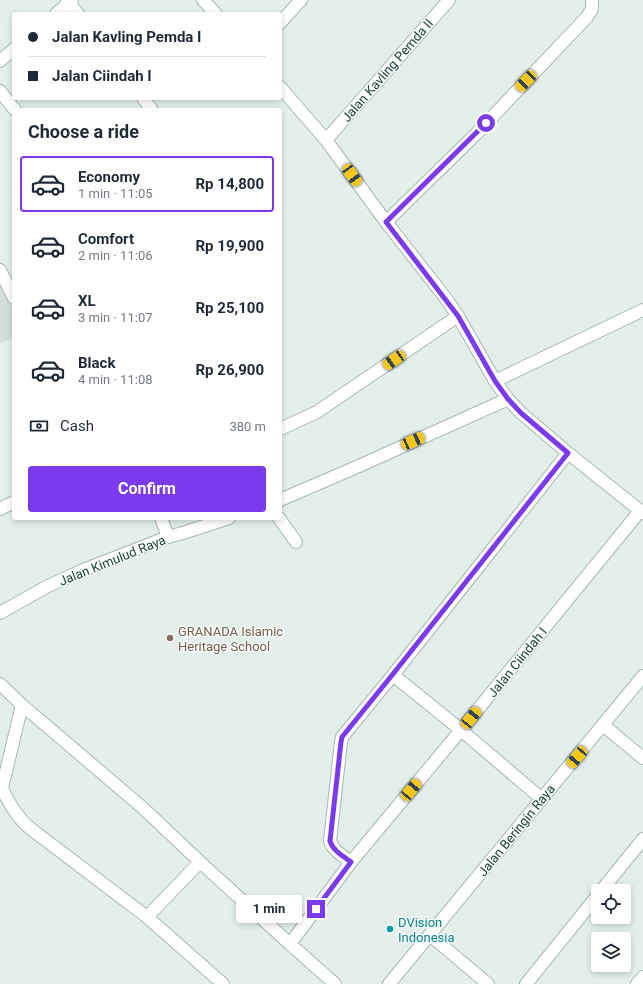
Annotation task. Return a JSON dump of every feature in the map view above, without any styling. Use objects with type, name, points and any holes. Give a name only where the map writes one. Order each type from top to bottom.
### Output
[{"type":"street","points":[[203,0],[214,12]]},
{"type":"street","points":[[282,21],[301,0]]},
{"type":"street","name":"Jalan Kavling Pemda II","points":[[326,140],[449,0]]},
{"type":"street","points":[[386,222],[476,134],[587,17],[592,9],[592,0]]},
{"type":"street","points":[[58,12],[69,1],[77,12]]},
{"type":"street","points":[[0,61],[12,51]]},
{"type":"street","points":[[282,89],[326,140],[386,222],[458,316],[495,381],[508,399],[521,413],[568,453],[642,512]]},
{"type":"street","points":[[0,91],[13,108]]},
{"type":"street","points":[[0,270],[12,294]]},
{"type":"street","points":[[495,381],[643,310]]},
{"type":"street","points":[[282,427],[317,412],[458,316]]},
{"type":"street","points":[[282,499],[508,399]]},
{"type":"street","points":[[351,862],[335,850],[330,841],[341,742],[345,733],[568,453]]},
{"type":"street","points":[[0,509],[12,503]]},
{"type":"street","name":"Jalan Ciindah I","points":[[290,944],[351,862],[642,512]]},
{"type":"street","points":[[162,520],[168,537]]},
{"type":"street","name":"Jalan Kimulud Raya","points":[[0,613],[48,586],[76,573],[168,537],[223,520]]},
{"type":"street","points":[[280,520],[296,542]]},
{"type":"street","points":[[393,674],[542,799]]},
{"type":"street","name":"Jalan Beringin Raya","points":[[390,984],[643,676]]},
{"type":"street","points":[[0,684],[22,705],[143,808],[200,862],[335,984]]},
{"type":"street","points":[[22,705],[1,789],[15,813],[23,822],[147,917],[223,984]]},
{"type":"street","points":[[603,725],[643,758]]},
{"type":"street","points":[[607,884],[643,839]]},
{"type":"street","points":[[147,917],[200,862]]},
{"type":"street","points":[[526,984],[591,904]]},
{"type":"street","points":[[430,935],[488,984]]},
{"type":"street","points":[[637,984],[643,977]]},
{"type":"shaded area","points":[[12,280],[12,339],[0,343],[0,282]]},
{"type":"place","name":"GRANADA Islamic Heritage School","points":[[170,638]]},
{"type":"place","name":"DVision Indonesia","points":[[390,929]]},
{"type":"route","points":[[316,909],[351,862],[335,850],[330,841],[342,737],[568,453],[521,413],[508,399],[483,362],[458,316],[386,222],[396,214],[486,123]]}]
